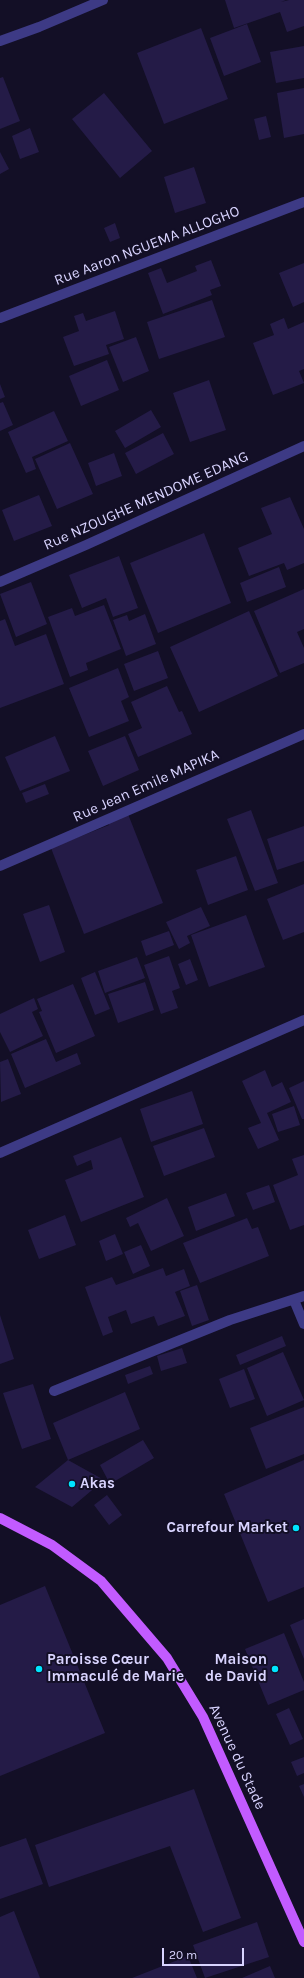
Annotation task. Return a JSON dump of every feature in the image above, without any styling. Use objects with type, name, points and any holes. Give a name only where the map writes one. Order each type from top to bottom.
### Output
[{"type":"main road","name":"Avenue du Stade","points":[[0,1518],[52,1545],[101,1581],[167,1658],[204,1716],[304,1942]]},
{"type":"street","points":[[0,41],[39,27],[103,0]]},
{"type":"street","name":"Rue Aaron NGUEMA ALLOGHO","points":[[0,318],[304,202]]},
{"type":"street","name":"Rue NZOUGHE MENDOME EDANG","points":[[0,582],[86,545],[304,446]]},
{"type":"street","name":"Rue Jean Emile MAPIKA","points":[[0,866],[304,734]]},
{"type":"street","points":[[0,1152],[304,1020]]},
{"type":"street","points":[[54,1391],[230,1320],[304,1296]]},
{"type":"street","points":[[294,1300],[304,1324]]},
{"type":"building","points":[[225,0],[286,0],[281,2],[289,0],[304,0],[304,26],[287,32],[280,12],[234,28]]},
{"type":"building","points":[[247,24],[261,62],[224,76],[210,38]]},
{"type":"building","points":[[201,28],[228,99],[164,124],[137,53]]},
{"type":"building","points":[[304,46],[304,78],[276,83],[270,52]]},
{"type":"building","points":[[3,77],[20,121],[0,129],[0,78]]},
{"type":"building","points":[[304,88],[304,134],[284,138],[277,93]]},
{"type":"building","points":[[104,93],[152,151],[120,178],[72,119]]},
{"type":"building","points":[[266,116],[271,137],[259,140],[254,119]]},
{"type":"building","points":[[30,128],[39,152],[20,159],[12,136]]},
{"type":"building","points":[[0,152],[9,169],[0,174]]},
{"type":"building","points":[[194,167],[206,203],[175,213],[164,177]]},
{"type":"building","points":[[115,223],[120,238],[110,242],[104,228]]},
{"type":"building","points":[[211,260],[221,286],[210,290],[212,295],[163,314],[148,273],[161,268],[167,283],[197,271],[195,266]]},
{"type":"building","points":[[304,263],[304,302],[293,307],[279,273]]},
{"type":"building","points":[[212,300],[225,337],[159,359],[147,322]]},
{"type":"building","points":[[115,311],[124,339],[106,345],[109,354],[74,366],[63,337],[79,331],[74,316],[83,313],[86,321]]},
{"type":"building","points":[[284,318],[288,329],[304,322],[304,369],[299,371],[304,383],[273,395],[253,343],[274,335],[270,324]]},
{"type":"building","points":[[136,337],[149,371],[123,382],[109,347]]},
{"type":"building","points":[[107,360],[119,390],[81,406],[69,376]]},
{"type":"building","points":[[209,380],[226,430],[190,442],[173,393]]},
{"type":"building","points":[[0,384],[5,397],[0,399]]},
{"type":"building","points":[[3,402],[13,425],[0,431],[0,403]]},
{"type":"building","points":[[151,410],[161,427],[125,448],[115,431]]},
{"type":"building","points":[[54,411],[68,441],[32,457],[36,469],[26,473],[8,432]]},
{"type":"building","points":[[163,433],[174,454],[136,474],[125,453]]},
{"type":"building","points":[[70,443],[93,494],[57,509],[35,459]]},
{"type":"building","points":[[114,453],[122,476],[96,486],[88,463]]},
{"type":"building","points":[[39,495],[52,526],[14,541],[2,510]]},
{"type":"building","points":[[290,497],[304,529],[304,563],[287,570],[284,563],[249,576],[238,548],[272,534],[261,508]]},
{"type":"building","points":[[204,533],[231,603],[158,633],[130,563]]},
{"type":"building","points":[[119,556],[138,608],[113,617],[106,598],[82,608],[69,575]]},
{"type":"building","points":[[279,567],[286,587],[247,602],[240,583]]},
{"type":"building","points":[[31,582],[47,624],[16,637],[0,594]]},
{"type":"building","points":[[304,589],[304,629],[297,632],[304,648],[304,663],[280,673],[254,611]]},
{"type":"building","points":[[104,605],[121,649],[86,663],[88,670],[70,677],[48,617],[72,608],[75,616]]},
{"type":"building","points":[[249,611],[278,676],[199,712],[170,647]]},
{"type":"building","points":[[145,614],[156,644],[126,656],[113,620],[127,615],[129,621]]},
{"type":"building","points":[[5,619],[15,646],[46,634],[64,684],[0,708],[0,621]]},
{"type":"building","points":[[158,651],[168,678],[134,691],[124,664]]},
{"type":"building","points":[[118,668],[129,697],[121,701],[129,721],[89,737],[69,688]]},
{"type":"building","points":[[167,686],[179,712],[182,711],[192,734],[138,757],[128,734],[142,728],[131,702]]},
{"type":"building","points":[[55,736],[70,771],[20,791],[5,757]]},
{"type":"building","points":[[125,736],[139,770],[103,786],[88,751]]},
{"type":"building","points":[[45,784],[49,794],[26,803],[22,793]]},
{"type":"building","points":[[251,810],[278,883],[255,891],[227,819]]},
{"type":"building","points":[[128,814],[163,903],[84,934],[51,848],[109,825],[108,822]]},
{"type":"building","points":[[304,826],[304,861],[277,870],[267,839]]},
{"type":"building","points":[[236,856],[248,890],[208,905],[196,870]]},
{"type":"building","points":[[304,884],[304,932],[283,940],[267,899]]},
{"type":"building","points":[[49,905],[65,952],[40,962],[23,914]]},
{"type":"building","points":[[201,907],[210,926],[187,936],[190,943],[179,949],[166,922]]},
{"type":"building","points":[[246,915],[265,967],[209,987],[191,935]]},
{"type":"building","points":[[169,931],[174,945],[146,956],[141,941]]},
{"type":"building","points":[[169,956],[180,988],[172,991],[178,1008],[161,1014],[144,965]]},
{"type":"building","points":[[137,957],[145,978],[105,993],[98,971]]},
{"type":"building","points":[[190,959],[198,980],[186,985],[178,964]]},
{"type":"building","points":[[95,972],[110,1009],[95,1015],[81,978]]},
{"type":"building","points":[[145,982],[154,1010],[118,1023],[108,994]]},
{"type":"building","points":[[73,984],[95,1036],[56,1053],[39,1012],[42,1011],[37,999]]},
{"type":"building","points":[[34,998],[38,1009],[32,1012],[43,1036],[10,1052],[0,1032],[0,1014]]},
{"type":"building","points":[[46,1039],[56,1062],[77,1053],[81,1064],[25,1088],[11,1054]]},
{"type":"building","points":[[8,1059],[21,1094],[1,1102],[0,1062]]},
{"type":"building","points":[[265,1070],[272,1087],[282,1082],[291,1102],[267,1113],[279,1140],[258,1149],[248,1128],[261,1123],[242,1081]]},
{"type":"building","points":[[304,1081],[304,1119],[302,1119],[289,1088]]},
{"type":"building","points":[[192,1091],[203,1124],[151,1142],[140,1109]]},
{"type":"building","points":[[294,1106],[300,1125],[278,1132],[272,1114]]},
{"type":"building","points":[[204,1128],[215,1157],[164,1176],[153,1146]]},
{"type":"building","points":[[121,1137],[144,1197],[81,1222],[65,1180],[93,1169],[91,1160],[77,1166],[73,1156]]},
{"type":"building","points":[[304,1155],[304,1225],[290,1230],[273,1185],[298,1175],[292,1159]]},
{"type":"building","points":[[269,1185],[275,1202],[253,1210],[246,1193]]},
{"type":"building","points":[[226,1193],[235,1216],[196,1231],[188,1207]]},
{"type":"building","points":[[167,1198],[184,1236],[151,1251],[138,1223],[130,1227],[126,1218]]},
{"type":"building","points":[[65,1215],[76,1245],[39,1259],[28,1230]]},
{"type":"building","points":[[247,1218],[252,1229],[258,1227],[269,1256],[200,1283],[183,1243]]},
{"type":"building","points":[[115,1234],[123,1254],[106,1261],[99,1241]]},
{"type":"building","points":[[141,1245],[150,1266],[133,1274],[124,1252]]},
{"type":"building","points":[[163,1268],[166,1276],[184,1269],[190,1286],[175,1292],[185,1316],[158,1326],[154,1316],[131,1324],[126,1310],[108,1317],[113,1332],[103,1336],[85,1287],[112,1277],[116,1285]]},
{"type":"building","points":[[197,1285],[209,1320],[192,1326],[180,1291]]},
{"type":"building","points":[[0,1315],[14,1359],[0,1364]]},
{"type":"building","points":[[282,1336],[286,1346],[240,1365],[236,1355]]},
{"type":"building","points":[[182,1348],[187,1363],[161,1371],[157,1356]]},
{"type":"building","points":[[283,1352],[304,1400],[267,1416],[247,1368]]},
{"type":"building","points":[[150,1366],[153,1374],[128,1384],[125,1375]]},
{"type":"building","points":[[244,1369],[255,1399],[230,1408],[219,1379]]},
{"type":"building","points":[[33,1384],[51,1439],[22,1449],[3,1393]]},
{"type":"building","points":[[125,1392],[140,1429],[68,1460],[53,1423]]},
{"type":"building","points":[[304,1407],[304,1454],[266,1469],[250,1428]]},
{"type":"building","points":[[143,1440],[154,1458],[110,1484],[100,1465]]},
{"type":"building","points":[[68,1460],[104,1480],[72,1507],[35,1487]]},
{"type":"building","points":[[304,1460],[304,1587],[268,1602],[224,1494]]},
{"type":"building","points":[[107,1495],[122,1515],[109,1525],[94,1505]]},
{"type":"building","name":"Paroisse Cœur Immaculé de Marie","points":[[45,1586],[105,1733],[0,1776],[0,1605]]},
{"type":"building","points":[[304,1619],[304,1659],[290,1625]]},
{"type":"building","points":[[284,1633],[304,1682],[304,1690],[268,1705],[245,1649]]},
{"type":"building","points":[[289,1708],[303,1739],[290,1745],[276,1714]]},
{"type":"building","points":[[304,1757],[304,1773],[297,1776],[291,1762]]},
{"type":"building","points":[[304,1784],[304,1797],[299,1786]]},
{"type":"building","points":[[194,1789],[241,1918],[203,1932],[170,1846],[49,1887],[35,1845]]},
{"type":"building","points":[[26,1838],[43,1884],[0,1899],[0,1847]]},
{"type":"building","points":[[14,1911],[40,1978],[0,1978],[0,1917]]},
{"type":"building","points":[[257,1922],[269,1957],[205,1978],[193,1945]]},
{"type":"building","points":[[188,1956],[197,1978],[132,1978]]},
{"type":"building","points":[[270,1966],[275,1978],[242,1978]]},
{"type":"place","name":"Akas","points":[[72,1484]]},
{"type":"place","name":"Carrefour Market","points":[[296,1528]]},
{"type":"place","name":"Paroisse Cœur Immaculé de Marie","points":[[39,1669]]},
{"type":"place","name":"Maison de David","points":[[275,1669]]}]
